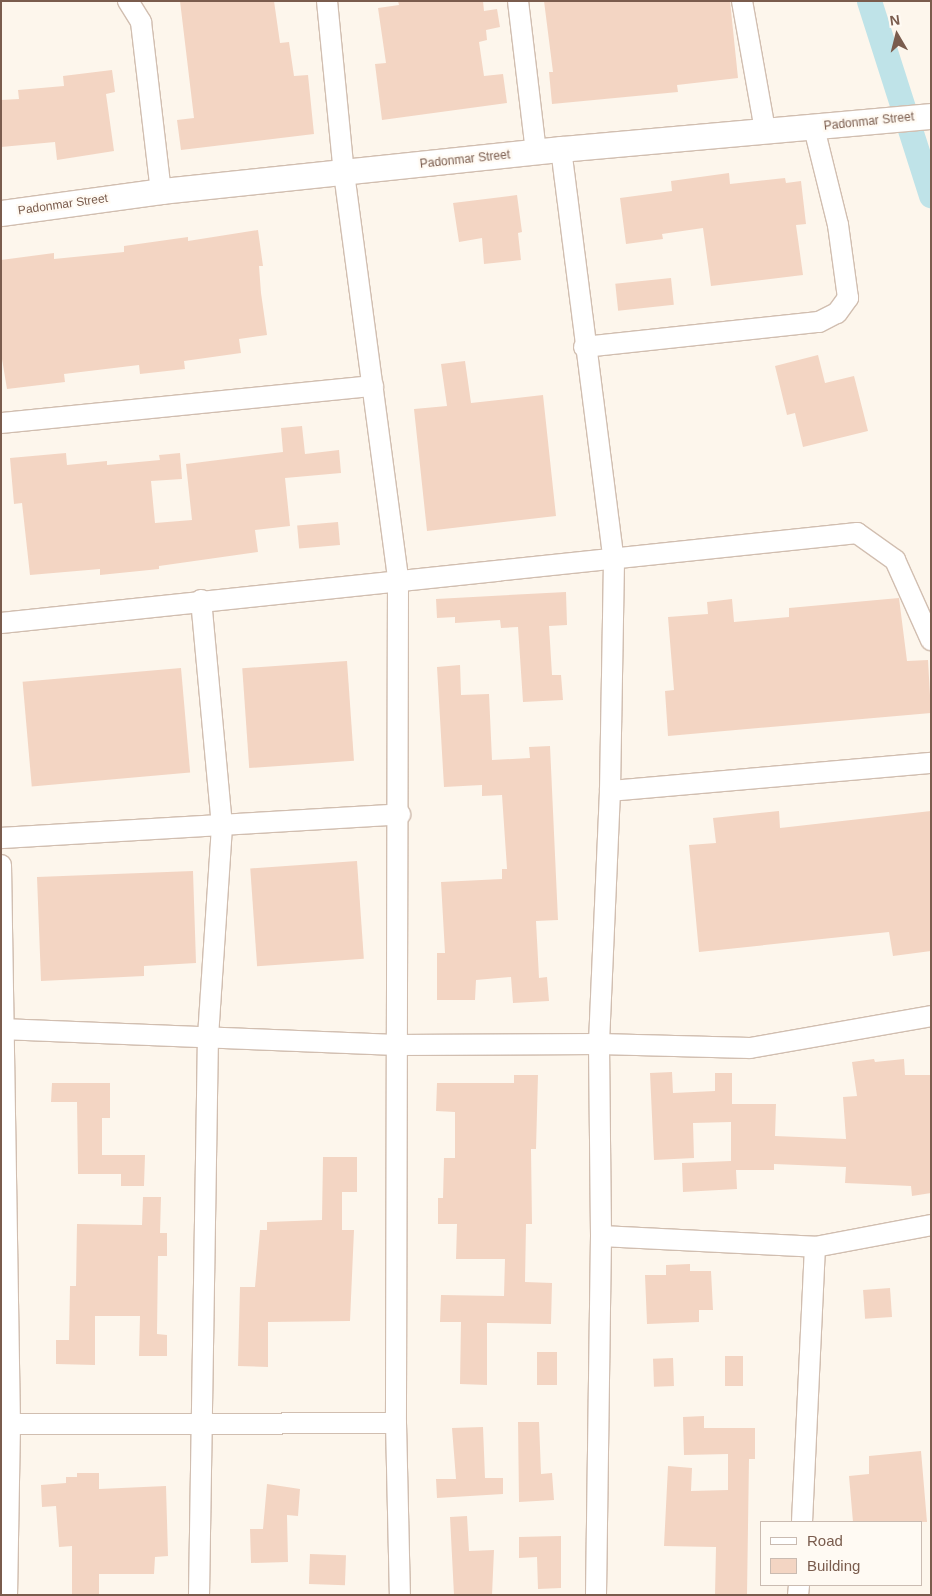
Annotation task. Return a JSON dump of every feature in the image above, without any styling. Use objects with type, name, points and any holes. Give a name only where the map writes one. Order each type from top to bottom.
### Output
[{"type":"street","points":[[128,1],[141,22],[161,191]]},
{"type":"street","points":[[327,1],[344,173],[398,580],[400,814],[396,1423],[400,1595]]},
{"type":"street","points":[[518,1],[536,152]]},
{"type":"street","points":[[742,1],[765,130]]},
{"type":"street","name":"Padonmar Street","points":[[1,213],[161,191],[561,149],[765,130],[814,128],[855,122],[931,116]]},
{"type":"street","points":[[584,346],[819,322],[837,313],[848,298],[838,225],[814,128]]},
{"type":"street","points":[[561,149],[584,346],[614,561],[610,791],[599,1044],[601,1236],[596,1595]]},
{"type":"street","points":[[1,423],[373,386]]},
{"type":"street","points":[[1,623],[398,580],[614,561],[857,533],[895,560],[931,640]]},
{"type":"street","points":[[199,1595],[208,1037],[222,826],[201,600]]},
{"type":"street","points":[[610,791],[931,763]]},
{"type":"street","points":[[1,838],[400,814]]},
{"type":"street","points":[[1,866],[7,1595]]},
{"type":"street","points":[[3,1029],[397,1045],[599,1044],[750,1048],[931,1016]]},
{"type":"street","points":[[601,1236],[815,1247],[931,1225]]},
{"type":"street","points":[[802,1521],[815,1247]]},
{"type":"street","points":[[6,1424],[396,1423]]},
{"type":"building","points":[[180,1],[274,1],[280,43],[289,42],[294,76],[308,75],[314,134],[181,150],[177,120],[194,118]]},
{"type":"building","points":[[398,1],[483,1],[484,11],[497,9],[500,27],[486,30],[487,40],[479,42],[484,76],[503,74],[507,103],[382,120],[375,64],[386,63],[378,8],[399,5]]},
{"type":"building","points":[[544,1],[730,1],[738,78],[677,85],[678,92],[552,104],[549,72],[553,72]]},
{"type":"building","points":[[112,70],[115,92],[106,94],[114,151],[57,160],[55,142],[1,147],[1,100],[19,99],[18,90],[64,86],[63,76]]},
{"type":"building","points":[[729,173],[730,184],[785,178],[786,183],[801,181],[806,224],[796,225],[803,275],[711,286],[703,228],[662,234],[663,239],[626,244],[620,198],[672,191],[671,181]]},
{"type":"building","points":[[517,195],[522,232],[518,233],[521,260],[484,264],[482,238],[459,242],[453,203]]},
{"type":"building","points":[[258,230],[263,266],[259,266],[261,293],[267,335],[239,339],[241,353],[184,361],[185,369],[140,374],[139,365],[64,374],[65,382],[7,389],[1,353],[1,260],[54,253],[54,259],[124,252],[124,246],[188,237],[188,241]]},
{"type":"building","points":[[671,278],[674,305],[618,311],[615,284]]},
{"type":"building","points":[[818,355],[825,383],[854,376],[868,431],[803,447],[795,413],[787,415],[775,366]]},
{"type":"building","points":[[465,361],[471,403],[543,395],[556,516],[427,531],[414,409],[447,406],[441,364]]},
{"type":"building","points":[[302,426],[305,454],[339,450],[341,473],[285,478],[290,526],[255,530],[258,552],[159,566],[159,569],[100,575],[100,569],[30,575],[22,503],[14,504],[10,458],[66,453],[67,465],[107,461],[107,465],[160,460],[159,455],[180,453],[182,479],[151,481],[155,523],[192,520],[186,464],[283,452],[281,428]]},
{"type":"building","points":[[338,522],[340,545],[299,548],[297,526]]},
{"type":"building","points":[[566,592],[567,625],[549,626],[552,675],[561,675],[563,700],[523,702],[518,627],[501,628],[500,620],[455,623],[455,617],[437,618],[436,599]]},
{"type":"building","points":[[899,598],[907,661],[928,660],[931,713],[668,736],[665,691],[674,690],[668,617],[708,614],[707,602],[732,599],[734,622],[789,617],[789,608]]},
{"type":"building","points":[[347,661],[354,761],[249,768],[242,668]]},
{"type":"building","points":[[460,665],[461,695],[489,694],[492,760],[530,758],[529,747],[550,746],[558,920],[536,921],[539,978],[547,977],[549,1001],[513,1003],[511,977],[476,980],[475,1000],[437,1000],[437,953],[445,953],[441,882],[502,879],[502,869],[507,869],[502,795],[482,796],[482,785],[444,787],[437,667]]},
{"type":"building","points":[[181,668],[190,773],[32,786],[23,682]]},
{"type":"building","points":[[779,811],[780,828],[931,811],[931,951],[893,956],[889,932],[699,952],[689,845],[716,843],[713,818]]},
{"type":"building","points":[[357,861],[364,959],[257,966],[250,868]]},
{"type":"building","points":[[193,871],[196,963],[144,966],[144,976],[41,981],[37,877]]},
{"type":"building","points":[[874,1059],[875,1062],[904,1059],[905,1075],[931,1075],[931,1193],[912,1196],[911,1186],[845,1183],[846,1167],[774,1164],[774,1170],[736,1170],[737,1189],[683,1192],[682,1163],[731,1161],[731,1122],[693,1123],[694,1158],[654,1160],[650,1073],[672,1072],[673,1093],[715,1091],[715,1073],[732,1073],[732,1104],[776,1104],[775,1136],[846,1139],[843,1097],[857,1096],[852,1062]]},
{"type":"building","points":[[514,1075],[538,1075],[536,1149],[531,1149],[532,1224],[526,1224],[525,1282],[552,1283],[551,1324],[487,1323],[487,1385],[460,1384],[461,1322],[440,1322],[441,1295],[504,1296],[505,1259],[456,1259],[457,1224],[438,1224],[438,1198],[443,1198],[444,1158],[455,1158],[455,1112],[436,1111],[437,1083],[514,1083]]},
{"type":"building","points":[[52,1083],[110,1083],[110,1118],[102,1118],[102,1155],[145,1155],[144,1186],[121,1186],[121,1174],[78,1174],[77,1102],[51,1102]]},
{"type":"building","points":[[323,1157],[357,1157],[357,1192],[342,1192],[342,1230],[354,1230],[350,1321],[268,1322],[268,1367],[238,1366],[240,1287],[255,1287],[260,1230],[267,1230],[267,1222],[322,1220]]},
{"type":"building","points":[[143,1197],[161,1197],[160,1233],[167,1233],[167,1256],[158,1256],[157,1334],[167,1335],[167,1356],[139,1356],[140,1316],[95,1316],[95,1365],[56,1364],[56,1340],[69,1340],[70,1286],[76,1286],[77,1224],[142,1225]]},
{"type":"building","points":[[690,1264],[690,1271],[711,1271],[713,1310],[699,1310],[699,1322],[647,1324],[645,1275],[666,1275],[666,1265]]},
{"type":"building","points":[[890,1288],[892,1317],[865,1319],[863,1290]]},
{"type":"building","points":[[537,1352],[557,1352],[557,1385],[537,1385]]},
{"type":"building","points":[[725,1356],[743,1356],[743,1386],[725,1386]]},
{"type":"building","points":[[673,1358],[674,1386],[654,1387],[653,1359]]},
{"type":"building","points":[[704,1416],[704,1428],[755,1428],[755,1459],[749,1459],[747,1595],[715,1595],[716,1547],[664,1546],[668,1466],[692,1468],[691,1491],[728,1490],[728,1454],[684,1455],[683,1417]]},
{"type":"building","points":[[518,1422],[539,1422],[541,1474],[552,1473],[554,1500],[519,1502]]},
{"type":"building","points":[[483,1427],[485,1478],[503,1478],[503,1494],[437,1498],[436,1479],[456,1479],[452,1428]]},
{"type":"building","points":[[921,1451],[927,1522],[853,1521],[849,1476],[869,1474],[869,1456]]},
{"type":"building","points":[[77,1473],[99,1473],[99,1489],[166,1486],[168,1556],[155,1557],[154,1574],[99,1574],[99,1595],[72,1595],[72,1546],[59,1547],[56,1506],[42,1507],[41,1485],[66,1483],[66,1477],[77,1477]]},
{"type":"building","points":[[267,1484],[300,1489],[298,1516],[287,1515],[288,1562],[251,1563],[250,1529],[263,1529]]},
{"type":"building","points":[[467,1516],[469,1551],[494,1550],[492,1595],[454,1595],[450,1517]]},
{"type":"building","points":[[561,1536],[561,1588],[538,1589],[537,1557],[519,1558],[519,1537]]},
{"type":"building","points":[[310,1554],[346,1555],[345,1585],[309,1584]]},
{"type":"waterway","points":[[869,1],[931,195]]}]
